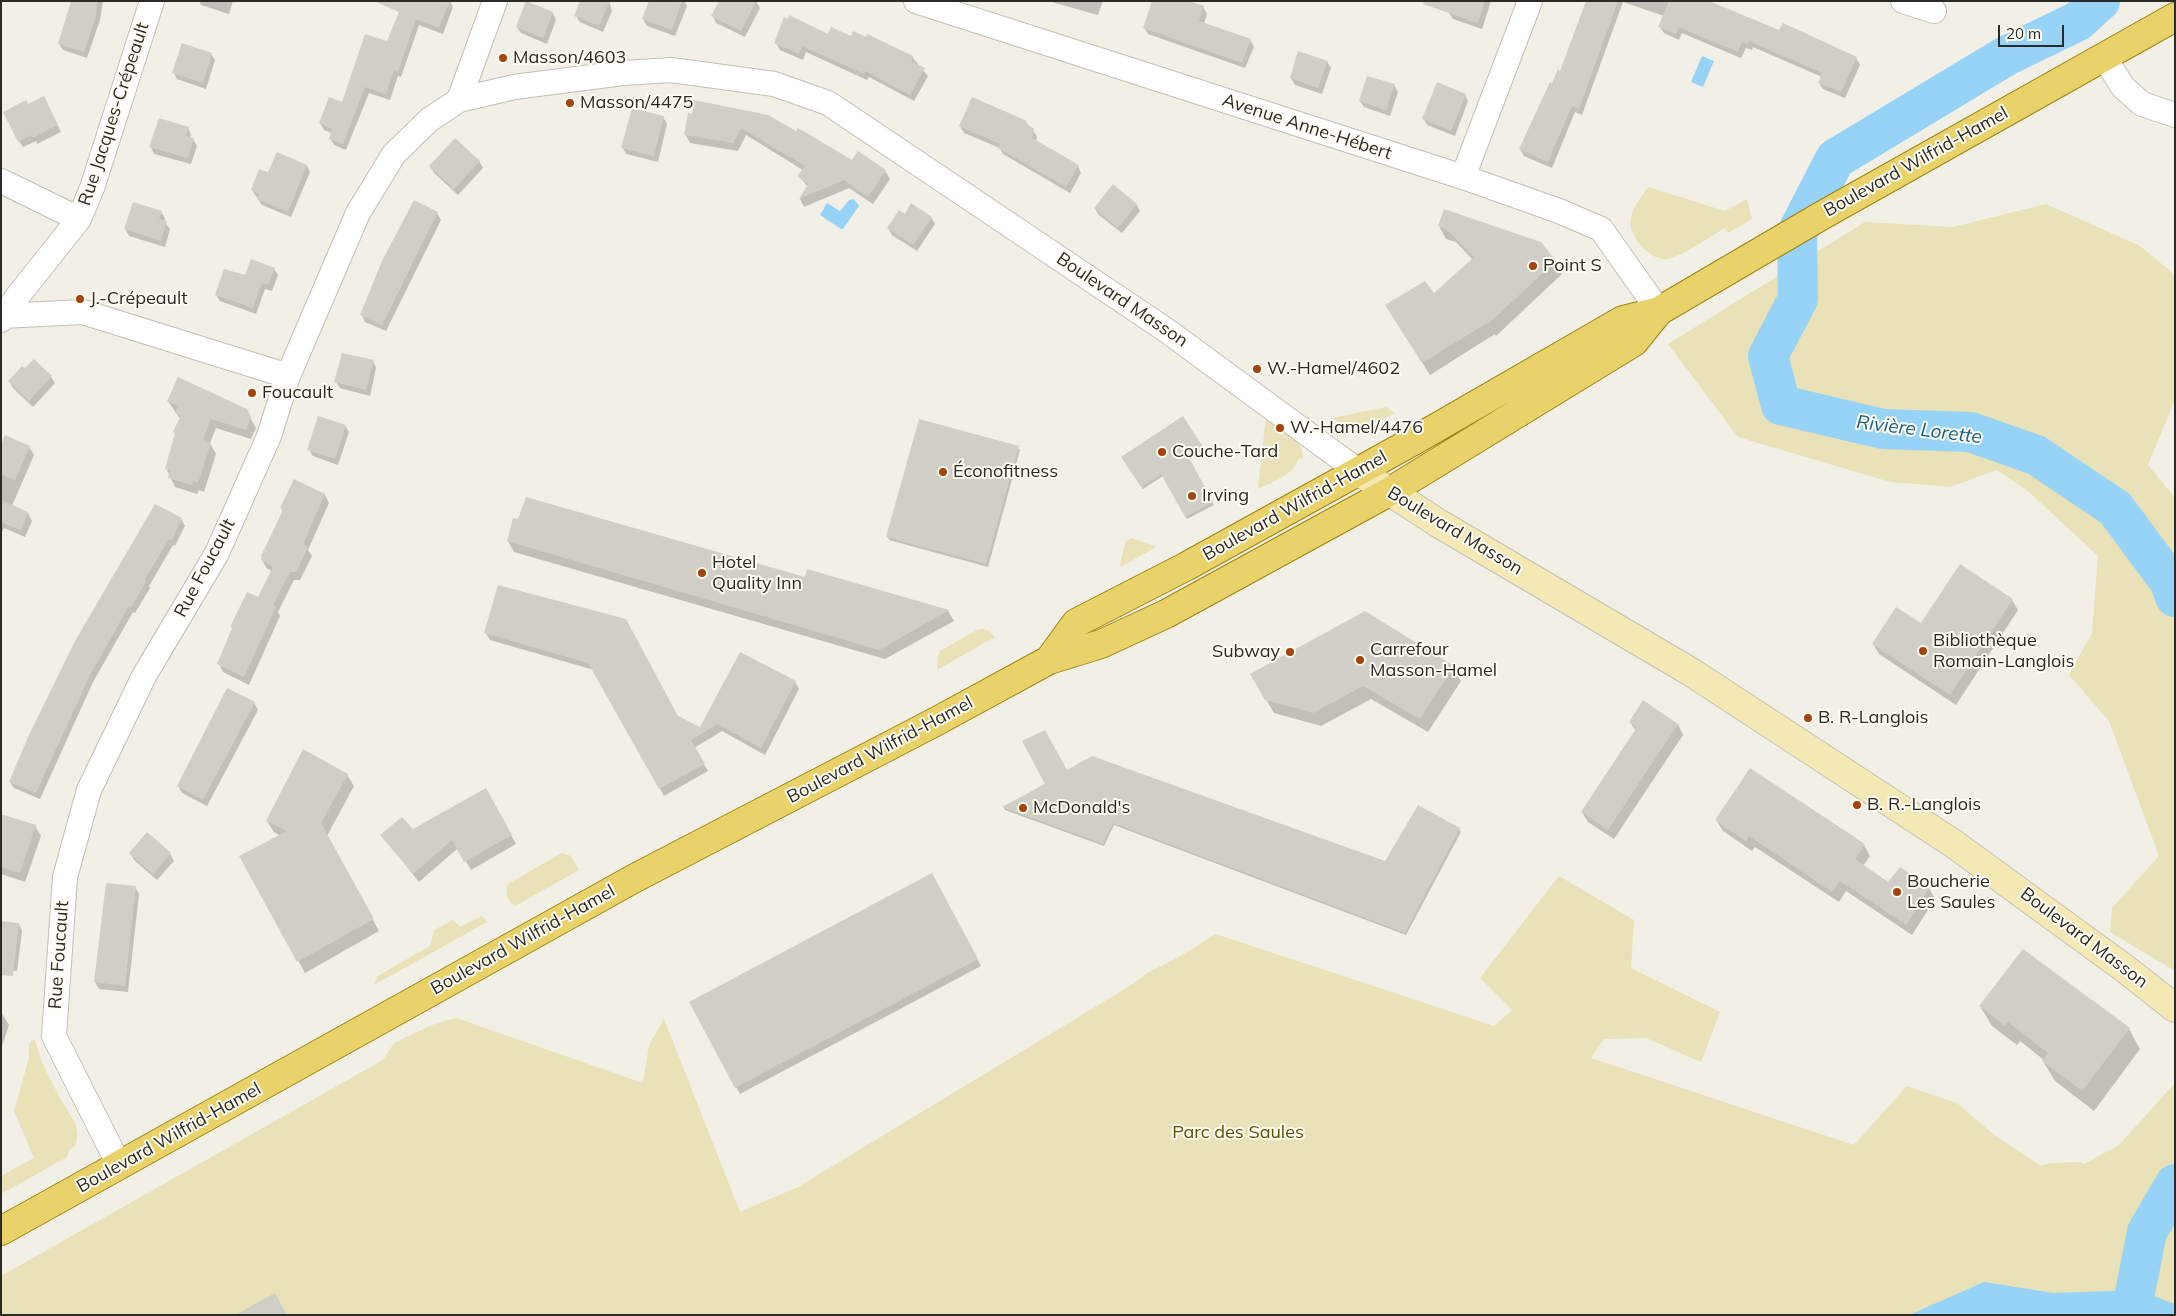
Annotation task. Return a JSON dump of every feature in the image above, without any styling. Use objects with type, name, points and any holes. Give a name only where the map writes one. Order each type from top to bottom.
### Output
[{"type":"main road","name":"Boulevard Wilfrid-Hamel","points":[[1049,660],[1076,623],[1188,566],[1623,320],[1659,310],[1821,216],[2175,17]]},
{"type":"main road","name":"Boulevard Wilfrid-Hamel","points":[[1,1231],[635,878],[937,721],[1049,660],[1101,644],[1166,614],[1388,492],[1634,342],[1659,310]]},
{"type":"main road","name":"Boulevard Masson","points":[[1358,470],[1388,492],[1438,523],[1691,672],[1982,862],[2175,1008]]},
{"type":"street","name":"Rue Jacques-Crépeault","points":[[2,317],[79,219],[92,188],[152,1]]},
{"type":"street","points":[[459,100],[495,1]]},
{"type":"street","name":"Avenue Anne-Hébert","points":[[916,1],[1463,177],[1559,211],[1601,229],[1659,310]]},
{"type":"street","points":[[1463,177],[1530,1]]},
{"type":"street","points":[[1903,1],[1934,11]]},
{"type":"street","points":[[2104,57],[2123,87],[2142,104],[2175,114]]},
{"type":"street","name":"Boulevard Masson","points":[[459,100],[514,87],[623,73],[672,70],[774,84],[828,103],[1166,330],[1358,470]]},
{"type":"street","name":"Rue Foucault","points":[[119,1165],[54,1036],[65,877],[89,790],[144,676],[217,553],[269,436],[288,376],[358,214],[394,154],[429,120],[459,100]]},
{"type":"street","points":[[1,181],[22,189],[79,219]]},
{"type":"street","points":[[2,317],[83,312],[288,376]]},
{"type":"green space","points":[[1648,187],[1725,211],[1747,199],[1752,219],[1728,233],[1725,228],[1680,254],[1667,259],[1660,259],[1641,246],[1630,224],[1634,209]]},
{"type":"green space","points":[[2046,204],[2140,246],[2175,275],[2175,399],[2148,465],[2175,498],[2175,971],[2110,932],[2112,908],[2159,856],[2109,721],[2069,675],[2092,633],[2098,556],[2029,492],[1997,470],[1950,487],[1890,482],[1738,437],[1668,344],[1865,222],[1953,227]]},
{"type":"green space","points":[[1386,407],[1395,413],[1364,429],[1351,428],[1332,418]]},
{"type":"green space","points":[[1266,417],[1296,440],[1300,445],[1303,458],[1298,459],[1296,465],[1288,473],[1259,489],[1258,487]]},
{"type":"green space","points":[[1132,538],[1156,547],[1121,567],[1120,564],[1126,541]]},
{"type":"green space","points":[[977,630],[988,630],[995,637],[937,670],[940,651]]},
{"type":"green space","points":[[562,853],[571,856],[579,870],[515,906],[507,894],[508,884]]},
{"type":"green space","name":"Parc des Saules","points":[[1559,876],[1634,920],[1631,968],[1720,1012],[1701,1062],[1646,1038],[1604,1039],[1591,1058],[1854,1145],[1907,1086],[1957,1103],[1994,1135],[2041,1166],[2050,1163],[2080,1162],[2084,1164],[2119,1145],[2175,1083],[2175,1315],[1,1315],[1,1276],[383,1060],[394,1043],[429,1026],[456,1018],[643,1083],[649,1045],[664,1019],[740,1212],[798,1187],[1133,984],[1147,973],[1179,957],[1216,934],[1494,1026],[1512,1010],[1480,978]]},
{"type":"green space","points":[[482,916],[487,922],[374,985],[378,976],[430,946],[434,930],[453,920],[460,927]]},
{"type":"green space","points":[[35,1040],[47,1073],[75,1123],[77,1140],[67,1157],[1,1194],[1,1176],[34,1158],[14,1111],[29,1058],[29,1045],[31,1041]]},
{"type":"water","points":[[1702,56],[1714,61],[1703,87],[1691,82]]},
{"type":"water","points":[[854,199],[859,206],[843,229],[820,215],[827,203],[840,211],[849,200]]},
{"type":"water","points":[[1984,1282],[2053,1293],[2137,1290],[2175,1304],[2175,1315],[1909,1315]]},
{"type":"building","points":[[71,1],[98,1],[97,13],[84,52],[58,44]]},
{"type":"building","points":[[374,1],[450,1],[439,28],[416,19],[398,72],[394,70],[386,94],[365,87],[343,144],[329,139],[332,129],[319,123],[329,97],[342,102],[365,34],[387,41],[399,12]]},
{"type":"building","points":[[526,1],[553,12],[543,38],[516,27]]},
{"type":"building","points":[[580,1],[610,1],[599,26],[574,16]]},
{"type":"building","points":[[649,1],[682,1],[672,30],[642,19]]},
{"type":"building","points":[[719,1],[756,1],[741,31],[711,16]]},
{"type":"building","points":[[1152,1],[1189,1],[1204,6],[1199,21],[1251,39],[1242,63],[1143,28]]},
{"type":"building","points":[[1424,1],[1485,1],[1478,23],[1423,4]]},
{"type":"building","points":[[1586,1],[1618,1],[1579,109],[1572,106],[1548,162],[1519,149],[1550,82],[1552,83],[1558,69],[1560,71]]},
{"type":"building","points":[[1669,1],[1709,1],[1779,30],[1783,23],[1857,57],[1841,92],[1818,83],[1822,73],[1749,41],[1748,44],[1742,42],[1738,52],[1678,27],[1676,34],[1658,27]]},
{"type":"building","points":[[789,15],[828,34],[831,27],[851,36],[853,31],[866,37],[867,34],[913,56],[911,61],[925,68],[910,95],[865,71],[864,74],[802,46],[799,54],[774,43],[784,17],[788,19]]},
{"type":"building","points":[[182,43],[212,53],[203,83],[172,73]]},
{"type":"building","points":[[1298,51],[1328,61],[1318,88],[1290,78]]},
{"type":"building","points":[[1367,76],[1395,84],[1386,110],[1359,101]]},
{"type":"building","points":[[1437,82],[1466,94],[1451,131],[1422,119]]},
{"type":"building","points":[[44,96],[58,125],[33,138],[31,135],[18,142],[3,112],[26,100],[28,104]]},
{"type":"building","points":[[972,97],[1027,121],[1026,123],[1034,129],[1032,138],[1079,165],[1066,187],[998,148],[1000,144],[959,126]]},
{"type":"building","points":[[694,100],[768,115],[796,131],[798,128],[852,160],[858,151],[886,170],[868,197],[844,180],[799,199],[808,184],[797,176],[805,166],[741,128],[733,143],[684,135],[688,113],[692,114]]},
{"type":"building","points":[[632,108],[664,116],[654,156],[621,148]]},
{"type":"building","points":[[159,118],[189,127],[186,136],[194,138],[188,158],[149,147]]},
{"type":"building","points":[[455,138],[480,161],[454,189],[429,166]]},
{"type":"building","points":[[277,152],[307,165],[288,212],[257,199],[259,194],[251,190],[259,169],[268,172]]},
{"type":"building","points":[[1113,184],[1137,204],[1118,228],[1094,208]]},
{"type":"building","points":[[414,200],[438,212],[382,325],[360,315],[382,261]]},
{"type":"building","points":[[133,202],[162,211],[159,219],[167,221],[161,241],[124,229]]},
{"type":"building","points":[[911,203],[932,217],[913,245],[887,228],[899,210],[905,214]]},
{"type":"building","points":[[1444,209],[1541,242],[1556,261],[1488,324],[1422,363],[1385,305],[1425,281],[1434,293],[1474,257],[1447,230],[1438,226]]},
{"type":"building","points":[[251,259],[275,268],[268,285],[262,283],[253,308],[215,295],[224,269],[245,275]]},
{"type":"building","points":[[342,353],[374,360],[366,390],[334,382]]},
{"type":"building","points":[[34,359],[52,376],[29,401],[8,381],[22,366],[25,368]]},
{"type":"building","points":[[178,377],[247,409],[251,417],[246,430],[211,419],[203,439],[211,443],[198,483],[193,481],[192,485],[168,478],[170,470],[165,469],[175,433],[173,432],[181,415],[175,413],[178,406],[167,401]]},
{"type":"building","points":[[318,416],[346,425],[335,459],[307,450]]},
{"type":"building","name":"Couche-Tard","points":[[1183,416],[1203,447],[1188,456],[1213,502],[1185,517],[1161,474],[1141,487],[1121,457]]},
{"type":"building","points":[[919,419],[1019,446],[986,564],[886,537]]},
{"type":"building","points":[[5,435],[30,446],[15,480],[1,474],[1,445]]},
{"type":"building","points":[[294,479],[325,494],[303,544],[308,547],[296,572],[290,572],[273,605],[276,607],[244,677],[217,664],[232,628],[230,627],[247,592],[258,597],[273,567],[261,560],[261,556],[283,510],[280,508]]},
{"type":"building","name":"Hotel Quality Inn","points":[[526,497],[805,577],[807,569],[949,610],[879,650],[507,541],[513,518],[518,519]]},
{"type":"building","points":[[1,500],[28,512],[21,530],[1,522]]},
{"type":"building","points":[[155,504],[182,518],[172,540],[169,539],[145,579],[147,580],[131,607],[129,606],[90,675],[36,793],[9,782],[29,735],[75,641]]},
{"type":"building","points":[[1960,564],[2013,599],[1950,695],[1872,644],[1896,607],[1921,623]]},
{"type":"building","points":[[498,585],[626,619],[678,716],[700,727],[740,652],[796,681],[761,748],[718,724],[691,740],[705,764],[659,789],[588,663],[484,633]]},
{"type":"building","name":"Carrefour Masson-Hamel","points":[[1365,611],[1454,666],[1420,719],[1363,686],[1313,713],[1265,700],[1250,674]]},
{"type":"building","points":[[227,688],[255,702],[203,800],[177,786]]},
{"type":"building","points":[[1643,700],[1678,724],[1608,830],[1581,812],[1637,727],[1629,722]]},
{"type":"building","points":[[1045,730],[1067,770],[1092,756],[1385,861],[1418,805],[1460,828],[1405,933],[1113,823],[1103,844],[1002,807],[1045,784],[1022,741]]},
{"type":"building","points":[[303,749],[348,774],[321,823],[374,919],[297,962],[239,856],[287,831],[266,821]]},
{"type":"building","points":[[1750,768],[1865,844],[1855,859],[1888,882],[1900,867],[1930,887],[1906,925],[1840,881],[1832,892],[1749,836],[1746,841],[1715,820]]},
{"type":"building","points":[[486,788],[512,835],[464,862],[452,840],[413,874],[380,835],[402,817],[413,829]]},
{"type":"building","points":[[1,814],[36,825],[20,873],[1,867]]},
{"type":"building","points":[[147,832],[171,853],[153,874],[129,853]]},
{"type":"building","points":[[932,873],[978,959],[735,1088],[689,1002]]},
{"type":"building","points":[[106,883],[136,886],[125,986],[94,982]]},
{"type":"building","points":[[1,921],[19,923],[13,976],[1,975]]},
{"type":"building","points":[[2023,949],[2130,1028],[2082,1091],[2042,1061],[2048,1053],[2008,1022],[2005,1026],[1979,1006]]},
{"type":"building","points":[[275,1293],[287,1315],[235,1315]]},
{"type":"waterway","name":"Rivière Lorette","points":[[2100,1],[2078,21],[2006,56],[1835,159],[1797,233],[1798,299],[1768,356],[1781,405],[1883,429],[1970,432],[2036,455],[2115,508],[2170,582],[2175,597]]},
{"type":"waterway","name":"Rivière Lorette","points":[[2132,1308],[2147,1232],[2175,1184]]},
{"type":"place","name":"Masson/4603","points":[[503,58]]},
{"type":"place","name":"Masson/4475","points":[[570,103]]},
{"type":"place","name":"Point S","points":[[1533,266]]},
{"type":"place","name":"J.-Crépeault","points":[[80,299]]},
{"type":"place","name":"W.-Hamel/4602","points":[[1257,369]]},
{"type":"place","name":"Foucault","points":[[252,393]]},
{"type":"place","name":"W.-Hamel/4476","points":[[1280,428]]},
{"type":"place","name":"Couche-Tard","points":[[1162,452]]},
{"type":"place","name":"Éconofitness","points":[[943,472]]},
{"type":"place","name":"Irving","points":[[1192,496]]},
{"type":"place","name":"Hotel Quality Inn","points":[[702,573]]},
{"type":"place","name":"Bibliothèque Romain-Langlois","points":[[1923,651]]},
{"type":"place","name":"Subway","points":[[1290,652]]},
{"type":"place","name":"Carrefour Masson-Hamel","points":[[1360,660]]},
{"type":"place","name":"B. R-Langlois","points":[[1808,718]]},
{"type":"place","name":"B. R.-Langlois","points":[[1857,805]]},
{"type":"place","name":"McDonald's","points":[[1023,808]]},
{"type":"place","name":"Boucherie Les Saules","points":[[1897,892]]}]
